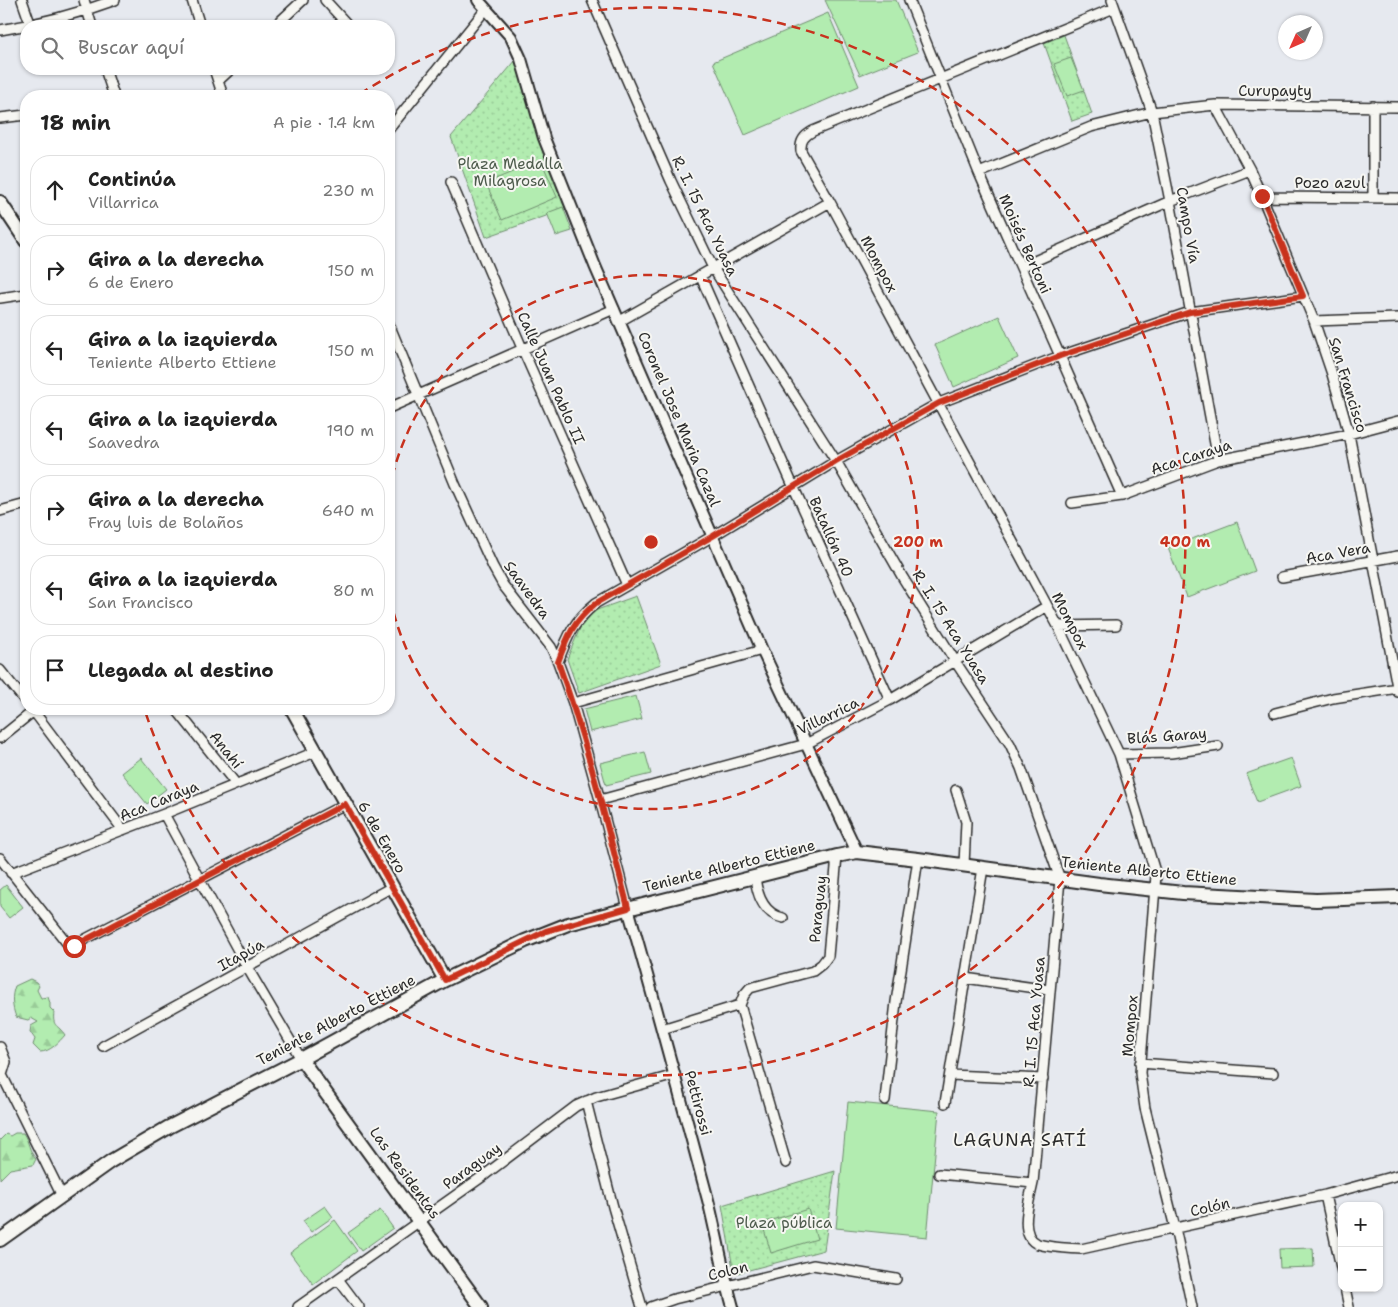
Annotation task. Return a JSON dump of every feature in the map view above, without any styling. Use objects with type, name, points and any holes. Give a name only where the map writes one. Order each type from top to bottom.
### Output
[{"type":"main road","points":[[0,203],[20,233]]},
{"type":"main road","name":"6 de Enero","points":[[295,715],[445,980]]},
{"type":"main road","name":"Teniente Alberto Ettiene","points":[[0,1240],[111,1161],[169,1127],[301,1059],[445,980],[546,931],[628,908],[837,856],[857,852],[1155,889],[1316,900],[1398,897]]},
{"type":"main road","name":"Las Residentas","points":[[301,1059],[481,1307]]},
{"type":"street","points":[[22,0],[29,20]]},
{"type":"street","points":[[84,0],[90,20]]},
{"type":"street","points":[[53,20],[87,11],[114,0]]},
{"type":"street","points":[[192,0],[198,20]]},
{"type":"street","points":[[282,20],[303,0]]},
{"type":"street","points":[[325,0],[343,20]]},
{"type":"street","name":"Coronel Jose Maria Cazal","points":[[478,0],[512,38],[521,59],[550,155],[573,213],[762,650],[857,852]]},
{"type":"street","name":"R. I. 15 Aca Yuasa","points":[[592,0],[671,180],[713,268],[836,461],[903,578],[1010,744],[1021,768],[1060,878],[1033,1182],[1026,1222],[1029,1236]]},
{"type":"street","name":"Moisés Bertoni","points":[[909,0],[1020,268],[1122,496]]},
{"type":"street","points":[[942,80],[1113,4]]},
{"type":"street","name":"Campo Vía","points":[[1113,4],[1152,112],[1218,460]]},
{"type":"street","points":[[395,122],[486,9]]},
{"type":"street","points":[[0,30],[20,27]]},
{"type":"street","points":[[107,75],[112,90]]},
{"type":"street","points":[[216,75],[220,90]]},
{"type":"street","points":[[218,81],[224,75]]},
{"type":"street","name":"Mompox","points":[[942,80],[806,134],[800,145],[801,152],[830,202],[1048,606],[1119,754],[1156,875],[1140,1073],[1145,1108],[1175,1228],[1192,1307]]},
{"type":"street","name":"Curupayty","points":[[979,172],[1092,127],[1152,112],[1215,105],[1398,107]]},
{"type":"street","name":"San Francisco","points":[[1215,105],[1262,196],[1314,321],[1332,374],[1349,434],[1398,689]]},
{"type":"street","points":[[1373,106],[1373,197]]},
{"type":"street","points":[[0,118],[20,116]]},
{"type":"street","points":[[1020,268],[1170,201],[1250,170]]},
{"type":"street","name":"Calle Juan Pablo II","points":[[451,182],[627,585]]},
{"type":"street","name":"Pozo azul","points":[[1262,196],[1398,198]]},
{"type":"street","points":[[620,321],[830,202]]},
{"type":"street","name":"Batallón 40","points":[[700,274],[890,700]]},
{"type":"street","points":[[0,298],[20,295]]},
{"type":"street","points":[[558,662],[575,624],[596,603],[713,536],[836,461],[939,403],[1060,356],[1190,312],[1303,296]]},
{"type":"street","points":[[395,406],[614,309]]},
{"type":"street","points":[[1314,321],[1398,318]]},
{"type":"street","name":"Saavedra","points":[[395,339],[459,494],[492,567],[503,585],[551,647],[558,662],[573,703],[628,908]]},
{"type":"street","name":"Aca Caraya","points":[[1072,503],[1122,496],[1218,460],[1349,434],[1398,421]]},
{"type":"street","points":[[0,510],[20,505]]},
{"type":"street","name":"Aca Vera","points":[[1282,577],[1398,556]]},
{"type":"street","name":"Villarrica","points":[[600,800],[806,744],[890,700],[1048,606]]},
{"type":"street","points":[[1058,626],[1116,625]]},
{"type":"street","points":[[573,703],[762,650]]},
{"type":"street","points":[[0,670],[20,695]]},
{"type":"street","points":[[1275,713],[1334,698],[1398,689]]},
{"type":"street","points":[[0,738],[27,715]]},
{"type":"street","points":[[38,715],[123,830]]},
{"type":"street","name":"Anahí","points":[[181,715],[236,784]]},
{"type":"street","name":"Blás Garay","points":[[1119,754],[1171,753],[1218,746]]},
{"type":"street","name":"Aca Caraya","points":[[11,873],[164,814],[315,752]]},
{"type":"street","points":[[956,790],[966,822],[964,865]]},
{"type":"street","points":[[0,858],[67,944],[74,946],[345,804]]},
{"type":"street","points":[[164,814],[247,967],[301,1059]]},
{"type":"street","name":"Paraguay","points":[[740,1005],[744,995],[750,988],[814,971],[828,956],[837,856]]},
{"type":"street","points":[[885,1100],[896,1002],[918,859]]},
{"type":"street","points":[[946,1103],[983,868]]},
{"type":"street","points":[[755,877],[762,903],[773,916],[783,918]]},
{"type":"street","name":"Itapúa","points":[[103,1046],[392,886]]},
{"type":"street","name":"Pettirossi","points":[[628,908],[710,1206],[727,1286],[734,1307]]},
{"type":"street","points":[[965,978],[1050,990]]},
{"type":"street","points":[[662,1029],[740,1005],[786,1163]]},
{"type":"street","points":[[0,1047],[6,1062],[1,1075],[62,1196]]},
{"type":"street","points":[[1140,1063],[1272,1074]]},
{"type":"street","points":[[950,1074],[1043,1079]]},
{"type":"street","name":"Paraguay","points":[[298,1307],[586,1101],[675,1075]]},
{"type":"street","points":[[586,1101],[613,1207],[642,1307]]},
{"type":"street","points":[[939,1174],[1033,1182]]},
{"type":"street","name":"Colón","points":[[1029,1236],[1040,1244],[1081,1249],[1325,1195],[1398,1175]]},
{"type":"street","points":[[1325,1195],[1338,1254]]},
{"type":"street","name":"Colon","points":[[650,1307],[674,1299],[813,1265],[896,1279]]},
{"type":"street","points":[[338,1279],[359,1307]]},
{"type":"street","points":[[1346,1292],[1349,1307]]},
{"type":"green space","points":[[825,0],[896,0],[918,52],[860,75]]},
{"type":"green space","points":[[828,13],[859,86],[745,135],[713,62]]},
{"type":"green space","points":[[1064,35],[1092,114],[1072,121],[1044,43]]},
{"type":"green space","points":[[1071,58],[1084,90],[1067,96],[1054,64]]},
{"type":"green space","name":"Plaza Medalla Milagrosa","points":[[516,60],[569,208],[486,237],[451,137]]},
{"type":"green space","points":[[541,160],[557,197],[502,220],[486,183]]},
{"type":"green space","points":[[563,207],[572,231],[556,236],[547,213]]},
{"type":"green space","points":[[999,316],[1018,358],[954,387],[935,345]]},
{"type":"green space","points":[[1237,522],[1255,571],[1187,597],[1168,548]]},
{"type":"green space","points":[[636,596],[661,664],[579,693],[567,659],[580,628],[594,611]]},
{"type":"green space","points":[[636,696],[642,719],[590,732],[584,709]]},
{"type":"green space","points":[[645,752],[651,774],[606,785],[600,763]]},
{"type":"green space","points":[[141,758],[166,789],[147,804],[122,773]]},
{"type":"green space","points":[[1291,758],[1301,786],[1257,802],[1246,774]]},
{"type":"green space","points":[[6,885],[23,907],[9,918],[0,907],[0,890]]},
{"type":"green space","points":[[30,979],[39,986],[37,990],[41,998],[48,997],[50,1008],[54,1012],[54,1021],[65,1035],[54,1046],[44,1052],[40,1052],[33,1045],[35,1039],[30,1032],[31,1026],[38,1022],[31,1018],[28,1020],[16,1017],[14,1009],[15,986]]},
{"type":"green space","points":[[848,1102],[939,1111],[927,1237],[836,1228]]},
{"type":"green space","points":[[15,1133],[23,1133],[36,1159],[33,1165],[10,1169],[0,1179],[0,1140],[6,1134],[10,1136]]},
{"type":"green space","name":"Plaza pública","points":[[835,1171],[824,1250],[734,1274],[722,1205]]},
{"type":"green space","points":[[325,1206],[333,1217],[311,1232],[303,1221]]},
{"type":"green space","points":[[808,1209],[817,1239],[771,1253],[762,1223]]},
{"type":"green space","points":[[380,1210],[393,1228],[361,1251],[348,1233]]},
{"type":"green space","points":[[335,1220],[357,1251],[313,1284],[290,1253]]},
{"type":"green space","points":[[1313,1248],[1314,1267],[1280,1268],[1279,1249]]},
{"type":"district","name":"LAGUNA SATÍ","points":[[1020,1140]]},
{"type":"route","points":[[74,946],[345,804],[445,980],[546,931],[628,908],[573,703],[558,662],[569,635],[583,614],[596,603],[713,536],[836,461],[939,403],[1060,356],[1190,312],[1303,296],[1262,196]]}]
